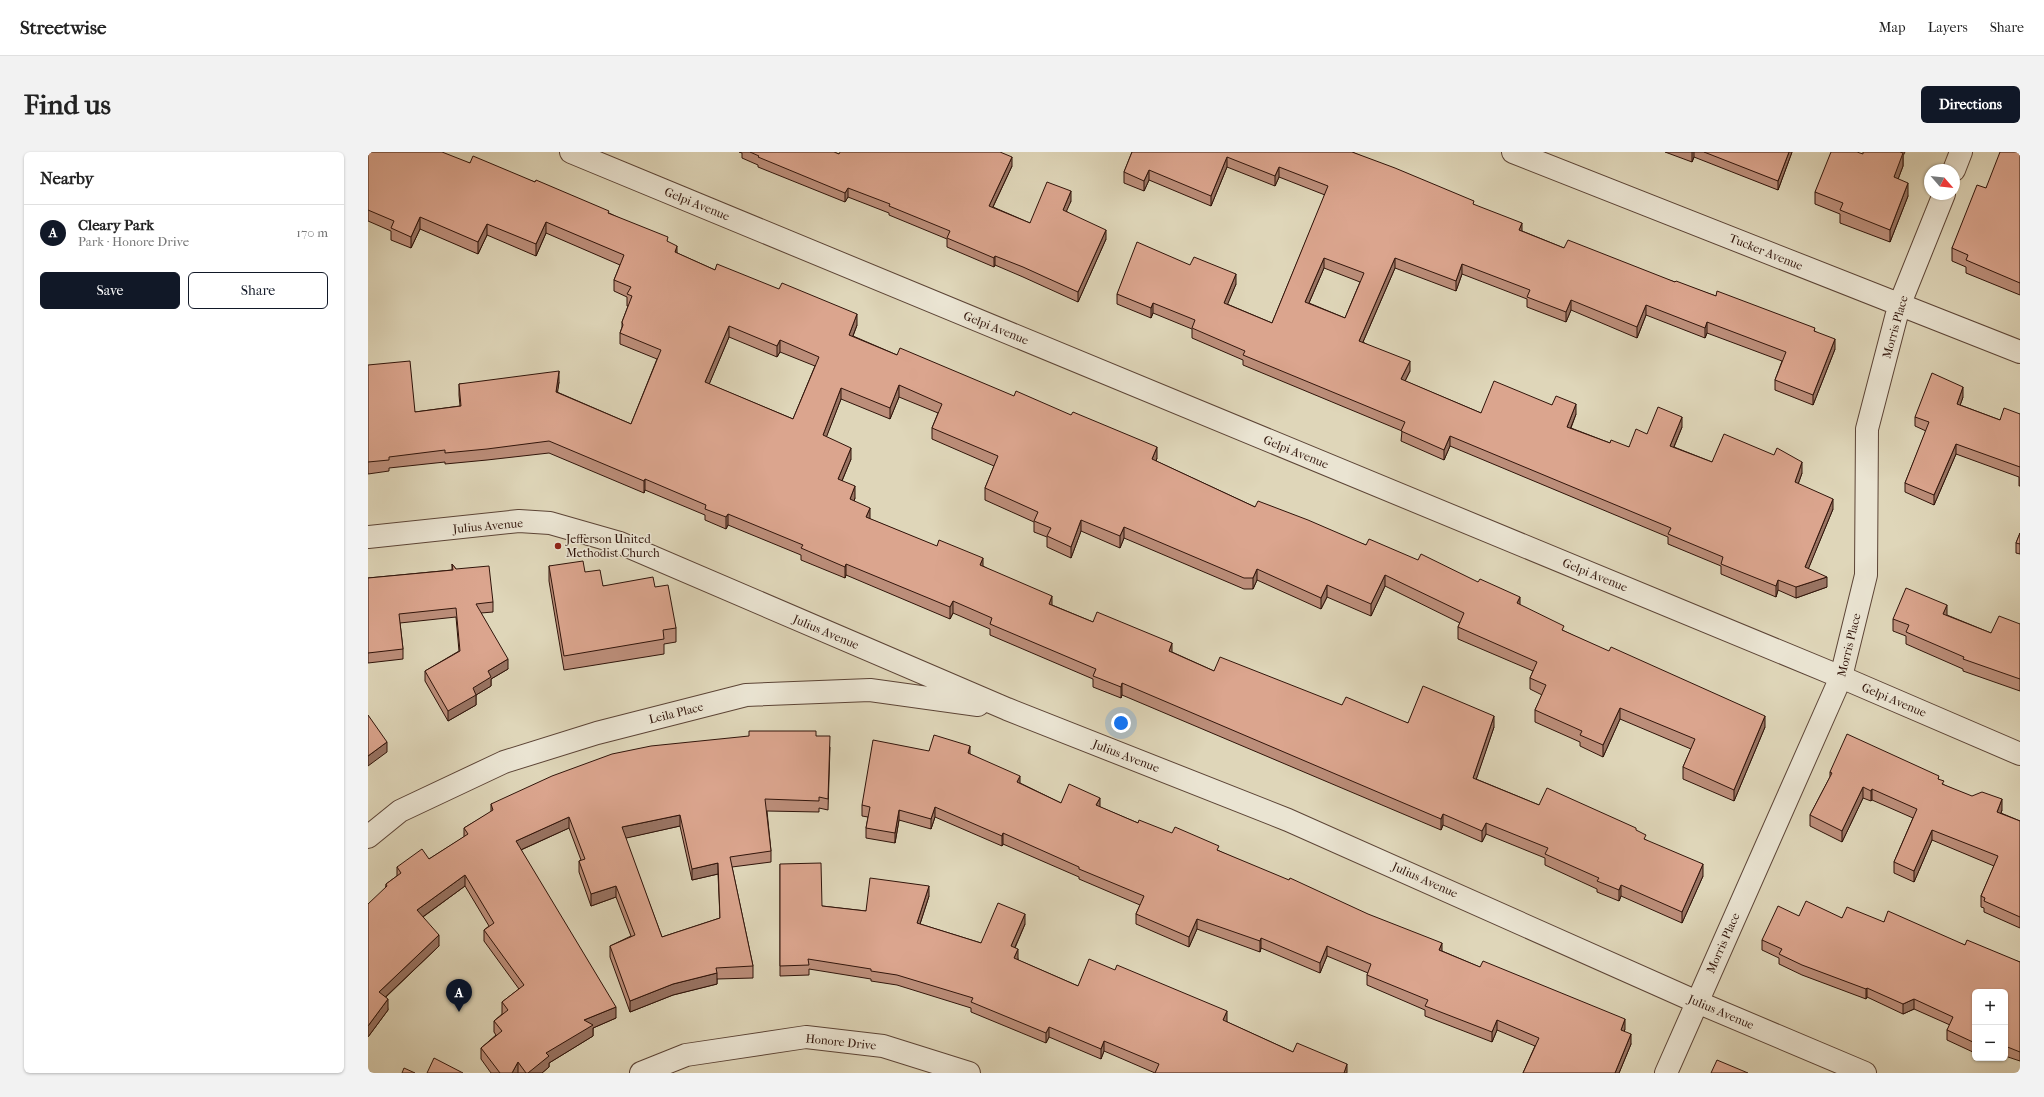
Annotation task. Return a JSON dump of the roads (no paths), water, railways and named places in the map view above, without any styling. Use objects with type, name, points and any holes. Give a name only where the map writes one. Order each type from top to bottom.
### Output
[{"type":"street","name":"Gelpi Avenue","points":[[571,152],[1841,677],[2020,754]]},
{"type":"street","name":"Tucker Avenue","points":[[1513,152],[1628,196],[1899,306],[2020,352]]},
{"type":"street","points":[[1956,164],[1961,152]]},
{"type":"street","name":"Morris Place","points":[[1666,1073],[1841,677],[1866,575],[1867,429],[1899,306],[1942,200]]},
{"type":"street","name":"Julius Avenue","points":[[368,537],[519,521],[550,524],[620,543],[1007,710],[1288,820],[1697,1002],[1864,1073]]},
{"type":"street","name":"Leila Place","points":[[368,837],[400,810],[504,762],[597,733],[746,695],[870,690],[1007,710]]},
{"type":"street","name":"Honore Drive","points":[[641,1073],[686,1055],[806,1037],[883,1046],[969,1073]]},
{"type":"place","name":"Jefferson United Methodist Church","points":[[558,546]]},
{"type":"place","name":"Cleary Park","points":[[459,1012]]}]
